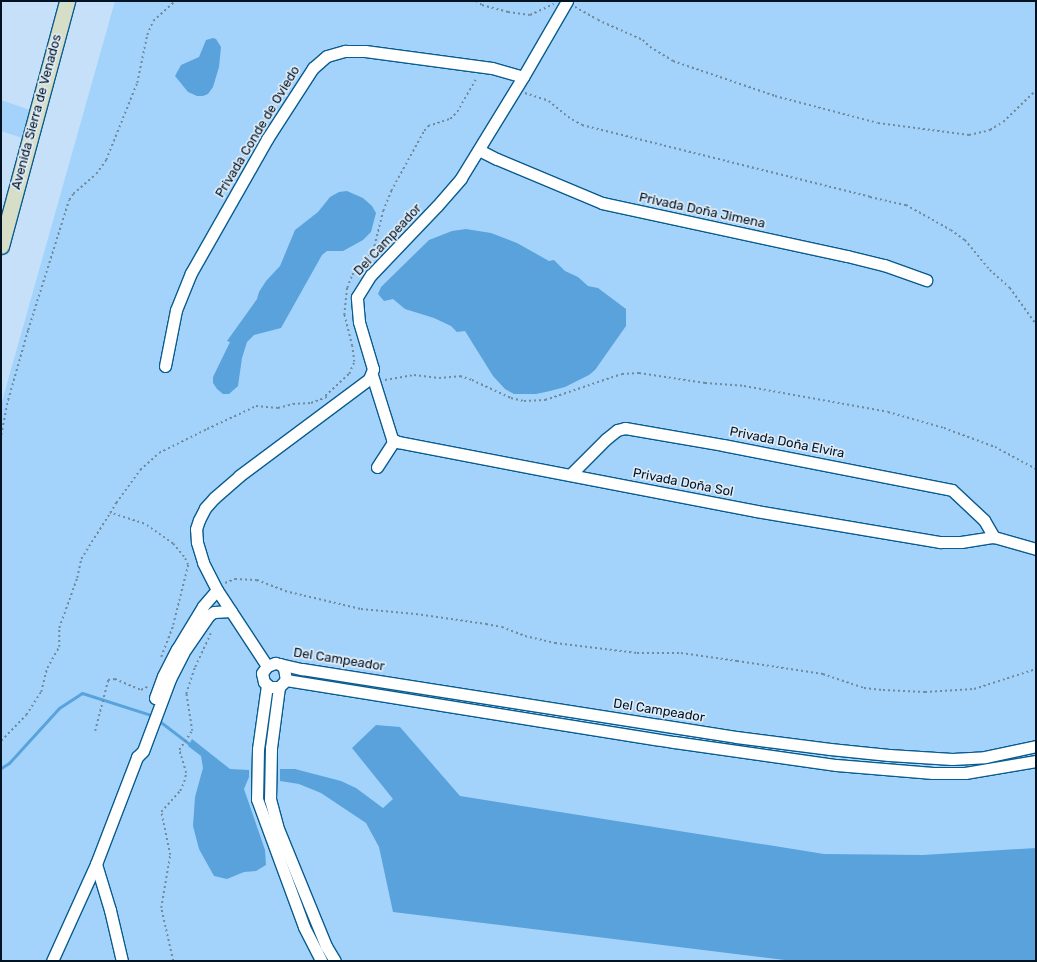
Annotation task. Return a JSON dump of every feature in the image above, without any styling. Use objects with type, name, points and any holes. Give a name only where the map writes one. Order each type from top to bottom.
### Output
[{"type":"street","name":"Avenida Sierra de Venados","points":[[1,244],[68,1]]},
{"type":"street","name":"Del Campeador","points":[[373,379],[373,369],[357,312],[358,297],[371,275],[442,201],[461,178],[480,150],[567,1]]},
{"type":"street","name":"Privada Conde de Oviedo","points":[[165,366],[176,310],[191,273],[267,140],[313,68],[327,56],[345,51],[365,51],[492,68],[523,77]]},
{"type":"street","name":"Privada Doña Jimena","points":[[480,150],[497,159],[602,203],[848,256],[884,265],[926,280]]},
{"type":"street","points":[[321,961],[304,927],[256,799],[258,749],[266,685],[262,673],[267,666],[220,594],[202,562],[197,542],[196,529],[206,508],[239,476],[341,398],[373,379],[394,441],[378,467]]},
{"type":"street","name":"Privada Doña Elvira","points":[[570,475],[606,439],[617,430],[625,428],[730,446],[952,490],[984,520],[994,537]]},
{"type":"street","name":"Privada Doña Sol","points":[[394,441],[756,511],[940,542],[961,542],[994,537],[1036,549]]},
{"type":"street","points":[[52,961],[96,864],[137,757],[136,749],[148,727],[163,676],[177,649],[203,606],[220,594]]},
{"type":"street","points":[[153,712],[183,653],[197,630],[209,615],[214,612],[231,611]]},
{"type":"street","name":"Del Campeador","points":[[267,666],[275,663],[736,737],[889,755],[952,759],[985,757],[1036,746]]},
{"type":"street","name":"Del Campeador","points":[[280,664],[284,668],[283,683],[271,748],[270,799],[277,826],[326,946],[335,961]]},
{"type":"street","points":[[266,685],[275,688],[283,683],[447,706],[836,765],[933,773],[965,773],[1036,761]]},
{"type":"street","points":[[447,706],[449,692]]},
{"type":"street","points":[[590,728],[594,715]]},
{"type":"street","points":[[734,750],[736,737]]},
{"type":"street","points":[[96,864],[110,910],[122,961]]},
{"type":"path","points":[[1,435],[8,400],[28,330],[69,200],[72,194],[96,174],[106,160],[137,83],[152,20],[175,1]]},
{"type":"path","points":[[476,1],[482,5],[530,16],[553,4],[567,1],[598,20],[643,40],[650,47],[672,61],[776,96],[878,123],[969,135],[990,130],[1003,122],[1036,90]]},
{"type":"path","points":[[1,741],[26,716],[41,692],[48,663],[59,647],[59,628],[77,578],[81,559],[134,477],[159,453],[256,406],[278,408],[293,404],[312,403],[324,397],[349,374],[354,362],[352,346],[344,315],[347,288],[352,274],[373,251],[383,211],[391,191],[424,131],[428,126],[450,119],[457,112],[474,79],[492,68]]},
{"type":"path","points":[[515,90],[550,101],[568,117],[582,125],[906,205],[966,240],[990,270],[1010,288],[1036,324]]},
{"type":"path","points":[[373,379],[414,375],[439,378],[460,376],[511,398],[524,401],[545,400],[622,374],[639,373],[705,383],[744,386],[888,412],[944,428],[995,447],[1036,469]]},
{"type":"path","points":[[324,397],[341,398]]},
{"type":"path","points":[[110,514],[144,524],[173,544],[184,557],[188,565],[173,625],[160,657]]},
{"type":"path","points":[[220,594],[226,582],[235,579],[257,580],[285,591],[361,609],[416,614],[486,624],[502,627],[525,636],[555,643],[637,653],[681,653],[823,674],[864,688],[888,691],[925,692],[974,689],[1036,669]]},
{"type":"path","points":[[173,961],[161,908],[170,855],[161,812],[180,791],[184,782],[186,773],[180,756],[181,744],[192,731],[186,694],[195,667],[212,628]]},
{"type":"path","points":[[95,730],[106,682],[110,678],[142,690],[146,689],[148,685]]},
{"type":"shaded area","points":[[115,1],[1036,1],[1036,961],[1,961],[1,405]]},
{"type":"shaded area","points":[[213,38],[216,39],[221,47],[219,67],[213,87],[208,94],[197,96],[188,92],[175,76],[181,65],[199,57],[206,40]]},
{"type":"shaded area","points":[[1,100],[30,110],[22,138],[1,131]]},
{"type":"shaded area","points":[[347,191],[363,198],[372,206],[376,213],[371,232],[363,240],[343,251],[327,251],[322,255],[281,328],[254,335],[247,342],[242,358],[238,386],[229,394],[223,394],[213,383],[213,377],[230,342],[227,341],[257,299],[259,292],[266,281],[280,266],[295,230],[318,212],[330,197],[339,192]]},
{"type":"shaded area","points":[[466,229],[491,233],[517,243],[549,261],[554,260],[565,271],[578,277],[588,286],[598,288],[626,309],[626,326],[595,370],[589,375],[565,387],[536,394],[514,394],[505,389],[493,376],[465,331],[457,332],[451,326],[434,318],[405,309],[393,299],[384,301],[378,294],[381,287],[429,240],[452,231]]},
{"type":"shaded area","points":[[376,725],[400,727],[460,796],[824,854],[923,855],[1036,848],[1036,961],[793,961],[393,912],[379,847],[366,823],[321,793],[299,784],[280,781],[280,769],[295,769],[341,781],[356,788],[383,808],[393,799],[352,748]]},
{"type":"shaded area","points":[[192,739],[230,769],[249,770],[249,777],[244,789],[265,850],[266,865],[256,871],[244,872],[227,879],[214,876],[199,849],[193,826],[195,797],[203,768],[201,756],[188,746]]},
{"type":"waterway","points":[[1,768],[9,763],[59,708],[82,693],[154,716]]},
{"type":"waterway","points":[[158,720],[192,746]]}]
